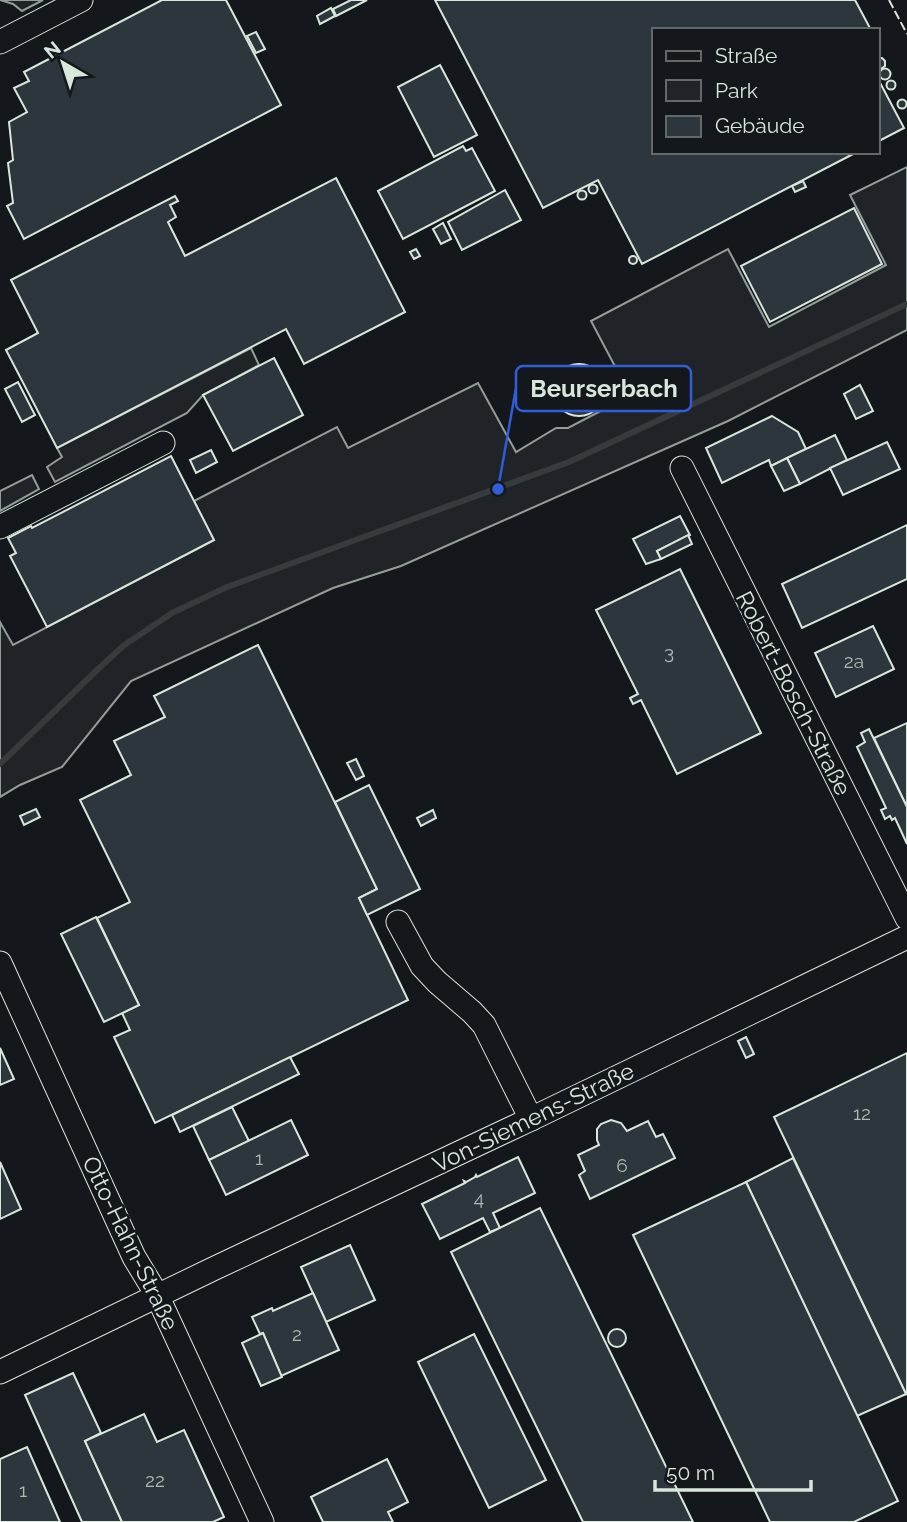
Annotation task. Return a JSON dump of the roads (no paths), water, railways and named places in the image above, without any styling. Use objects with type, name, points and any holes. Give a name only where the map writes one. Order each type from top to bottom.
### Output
[{"type":"street","points":[[0,42],[81,0]]},
{"type":"street","points":[[0,527],[163,443]]},
{"type":"street","name":"Robert-Bosch-Straße","points":[[682,468],[907,918]]},
{"type":"street","points":[[398,922],[422,966],[484,1026],[531,1119]]},
{"type":"street","name":"Von-Siemens-Straße","points":[[0,1372],[907,937]]},
{"type":"street","name":"Otto-Hahn-Straße","points":[[0,963],[134,1257],[157,1295],[262,1522]]},
{"type":"waterway","points":[[0,764],[123,646],[172,613],[227,587],[569,462],[907,304]]},
{"type":"place","name":"Beurserbach","points":[[498,489]]}]
